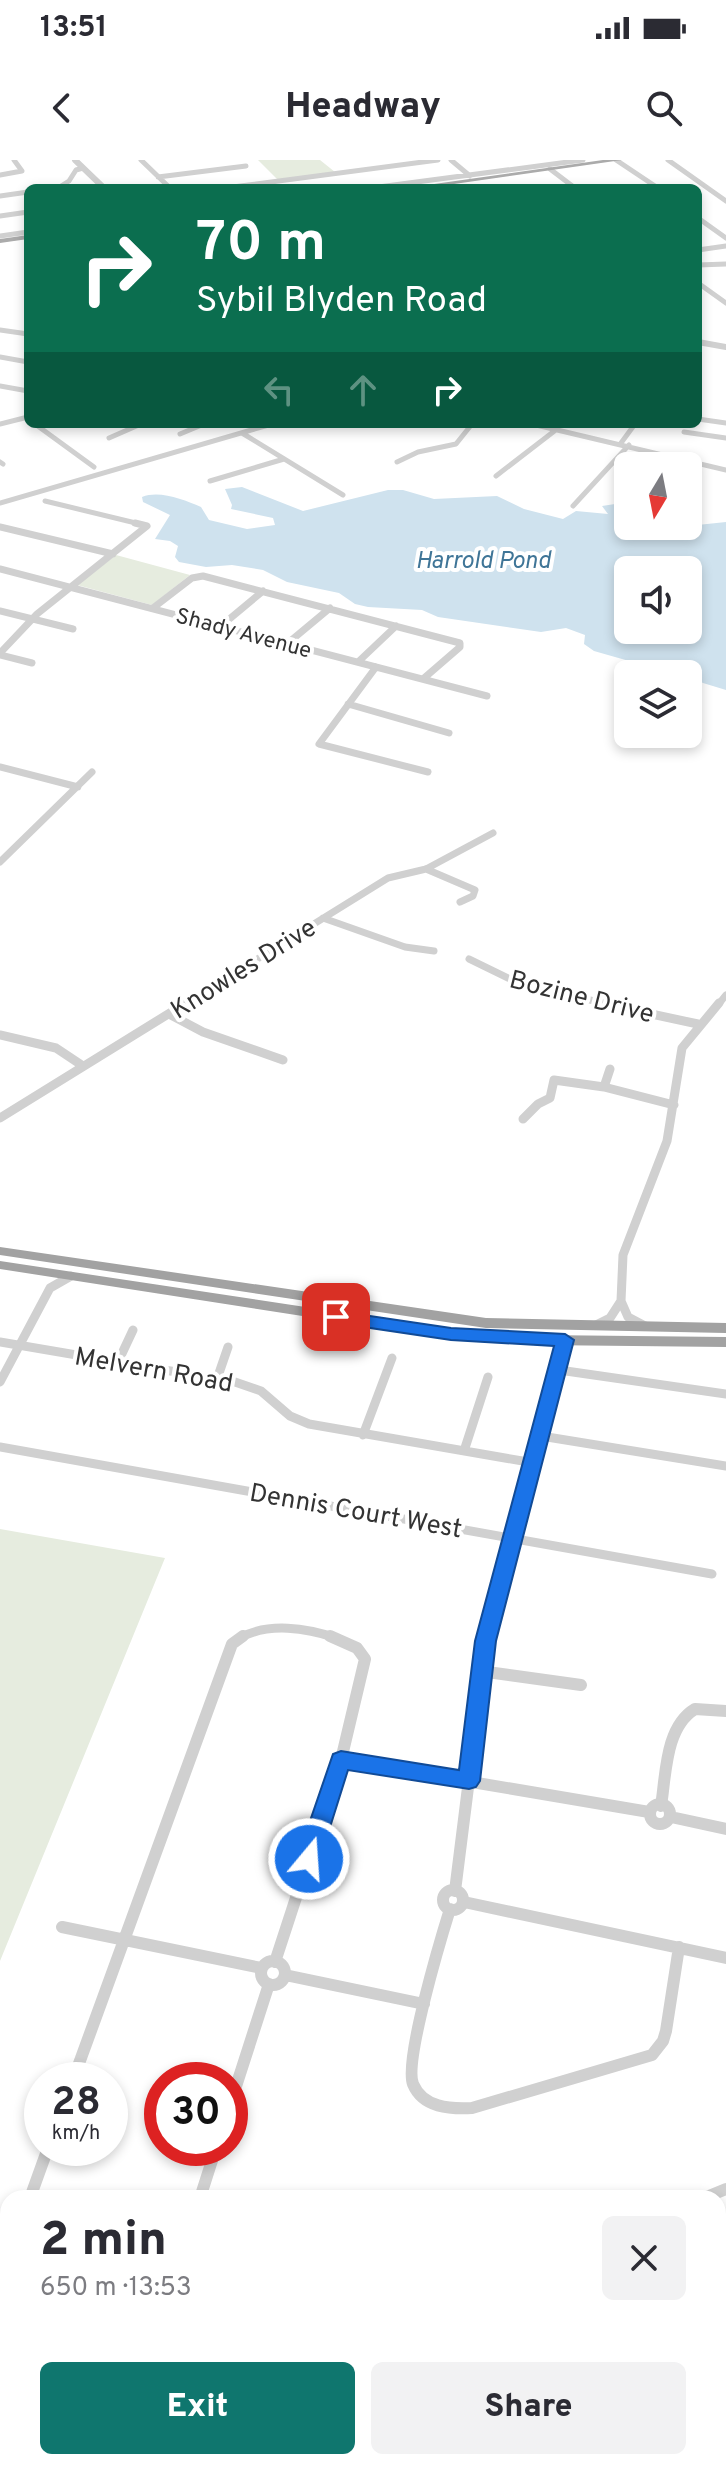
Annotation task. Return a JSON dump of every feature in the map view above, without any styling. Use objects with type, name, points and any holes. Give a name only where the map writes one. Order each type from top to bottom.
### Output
[{"type":"highway","points":[[0,1251],[486,1323],[726,1328]]},
{"type":"highway","points":[[0,1265],[440,1332],[565,1340],[726,1342]]},
{"type":"main road","points":[[433,184],[617,160]]},
{"type":"main road","points":[[0,238],[24,235]]},
{"type":"street","points":[[0,175],[22,172],[23,169],[14,160]]},
{"type":"street","points":[[75,160],[100,184]]},
{"type":"street","points":[[142,160],[166,184]]},
{"type":"street","points":[[255,184],[438,160]]},
{"type":"street","points":[[451,160],[472,177]]},
{"type":"street","points":[[510,160],[521,168]]},
{"type":"street","points":[[408,184],[583,160]]},
{"type":"street","points":[[617,160],[652,184]]},
{"type":"street","points":[[668,160],[726,201]]},
{"type":"street","points":[[158,177],[246,166]]},
{"type":"street","points":[[64,184],[71,180],[76,170],[83,168]]},
{"type":"street","points":[[550,169],[570,184]]},
{"type":"street","points":[[0,196],[24,193]]},
{"type":"street","points":[[0,216],[24,213]]},
{"type":"street","points":[[702,221],[726,238]]},
{"type":"street","points":[[702,249],[726,246]]},
{"type":"street","points":[[702,265],[726,264]]},
{"type":"street","points":[[702,286],[726,303]]},
{"type":"street","points":[[0,330],[24,333]]},
{"type":"street","points":[[702,343],[726,347]]},
{"type":"street","points":[[0,357],[24,361]]},
{"type":"street","points":[[0,389],[24,390]]},
{"type":"street","points":[[0,424],[24,419]]},
{"type":"street","points":[[702,420],[726,423]]},
{"type":"street","points":[[40,428],[94,467]]},
{"type":"street","points":[[109,438],[132,428]]},
{"type":"street","points":[[180,434],[194,428]]},
{"type":"street","points":[[0,503],[259,428]]},
{"type":"street","points":[[397,462],[418,452],[456,444],[469,428]]},
{"type":"street","points":[[552,428],[726,470]]},
{"type":"street","points":[[574,433],[578,428]]},
{"type":"street","points":[[621,443],[632,428]]},
{"type":"street","points":[[496,476],[557,429]]},
{"type":"street","points":[[684,432],[726,438]]},
{"type":"street","points":[[242,433],[343,495]]},
{"type":"street","points":[[573,506],[629,445]]},
{"type":"street","points":[[210,481],[284,459]]},
{"type":"street","points":[[32,663],[0,654],[31,619],[142,531],[146,524],[45,501]]},
{"type":"street","points":[[0,527],[113,554]]},
{"type":"street","name":"Shady Avenue","points":[[0,569],[487,696]]},
{"type":"street","points":[[153,608],[196,576],[460,643],[460,647],[423,679]]},
{"type":"street","points":[[221,626],[263,591]]},
{"type":"street","points":[[288,643],[330,608]]},
{"type":"street","points":[[0,611],[73,629]]},
{"type":"street","points":[[358,662],[396,626]]},
{"type":"street","points":[[376,667],[319,744],[428,772]]},
{"type":"street","points":[[348,704],[449,733]]},
{"type":"street","points":[[0,767],[78,787]]},
{"type":"street","points":[[0,862],[92,772]]},
{"type":"street","name":"Knowles Drive","points":[[0,1118],[388,878],[426,869],[493,833]]},
{"type":"street","points":[[426,869],[475,890],[473,896],[460,902]]},
{"type":"street","points":[[323,918],[405,947],[434,951]]},
{"type":"street","name":"Bozine Drive","points":[[469,959],[477,967],[517,982],[698,1024]]},
{"type":"street","points":[[645,1326],[628,1317],[621,1301],[623,1255],[667,1141],[681,1051],[698,1024],[726,995]]},
{"type":"street","points":[[169,1014],[203,1032],[283,1060]]},
{"type":"street","points":[[0,1035],[61,1050],[77,1058],[83,1066]]},
{"type":"street","points":[[604,1087],[610,1069]]},
{"type":"street","points":[[523,1119],[538,1104],[550,1098],[554,1080],[604,1087],[674,1105]]},
{"type":"street","points":[[46,1272],[50,1288]]},
{"type":"street","points":[[0,1382],[50,1288],[71,1276]]},
{"type":"street","points":[[595,1326],[610,1318],[621,1301]]},
{"type":"street","points":[[118,1362],[133,1330]]},
{"type":"street","points":[[455,1891],[466,1830],[480,1671],[565,1340]]},
{"type":"street","name":"Melvern Road","points":[[0,1342],[217,1379],[261,1391],[296,1420],[363,1435],[534,1463]]},
{"type":"street","points":[[217,1379],[228,1347]]},
{"type":"street","points":[[363,1435],[392,1358]]},
{"type":"street","points":[[559,1370],[726,1394]]},
{"type":"street","points":[[464,1451],[488,1377]]},
{"type":"street","points":[[541,1436],[726,1466]]},
{"type":"street","name":"Dennis Court West","points":[[0,1447],[712,1574]]},
{"type":"street","points":[[62,1927],[125,1940],[261,1968],[275,1962],[341,1760],[364,1667],[362,1651],[345,1640],[279,1628],[258,1629],[236,1639],[125,1940],[80,2062]]},
{"type":"street","points":[[480,1671],[581,1685]]},
{"type":"street","points":[[661,1806],[679,1720],[694,1710],[726,1711]]},
{"type":"street","points":[[341,1760],[649,1812],[655,1822],[662,1823],[671,1817],[726,1829]]},
{"type":"street","points":[[649,1812],[653,1807],[661,1806],[667,1808],[671,1817]]},
{"type":"street","points":[[455,1891],[463,1896],[464,1902],[459,1908],[450,1909],[443,1905],[442,1899],[445,1893],[455,1891]]},
{"type":"street","points":[[464,1902],[726,1958]]},
{"type":"street","points":[[450,1909],[424,2004],[410,2073],[415,2090],[422,2099],[442,2108],[472,2108],[652,2055],[663,2041],[666,2031],[679,1947]]},
{"type":"street","points":[[261,1968],[261,1978],[269,1984],[279,1982],[285,1975],[284,1968],[275,1962]]},
{"type":"street","points":[[285,1975],[424,2004]]},
{"type":"street","points":[[244,2062],[269,1984]]},
{"type":"street","points":[[33,2190],[42,2166]]},
{"type":"street","points":[[203,2190],[210,2166]]},
{"type":"shaded area","points":[[258,160],[320,160],[335,172],[278,180]]},
{"type":"shaded area","points":[[116,555],[190,575],[152,605],[77,585]]},
{"type":"shaded area","points":[[0,1529],[165,1558],[0,1961]]},
{"type":"water","name":"Harrold Pond","points":[[242,487],[303,511],[388,490],[403,490],[434,499],[497,496],[524,509],[563,519],[576,511],[608,514],[602,506],[614,504],[614,540],[702,540],[702,525],[726,522],[726,690],[702,682],[702,660],[626,660],[594,651],[584,644],[585,635],[566,628],[541,632],[438,617],[422,610],[368,607],[355,604],[339,593],[287,582],[263,570],[232,565],[206,567],[179,562],[175,557],[178,546],[170,541],[155,539],[170,515],[143,502],[142,497],[164,495],[180,499],[201,507],[209,520],[247,529],[275,525],[273,518],[231,509],[225,489]]},
{"type":"route","points":[[309,1859],[341,1760],[469,1781],[486,1641],[565,1340],[451,1334],[336,1317]]}]
